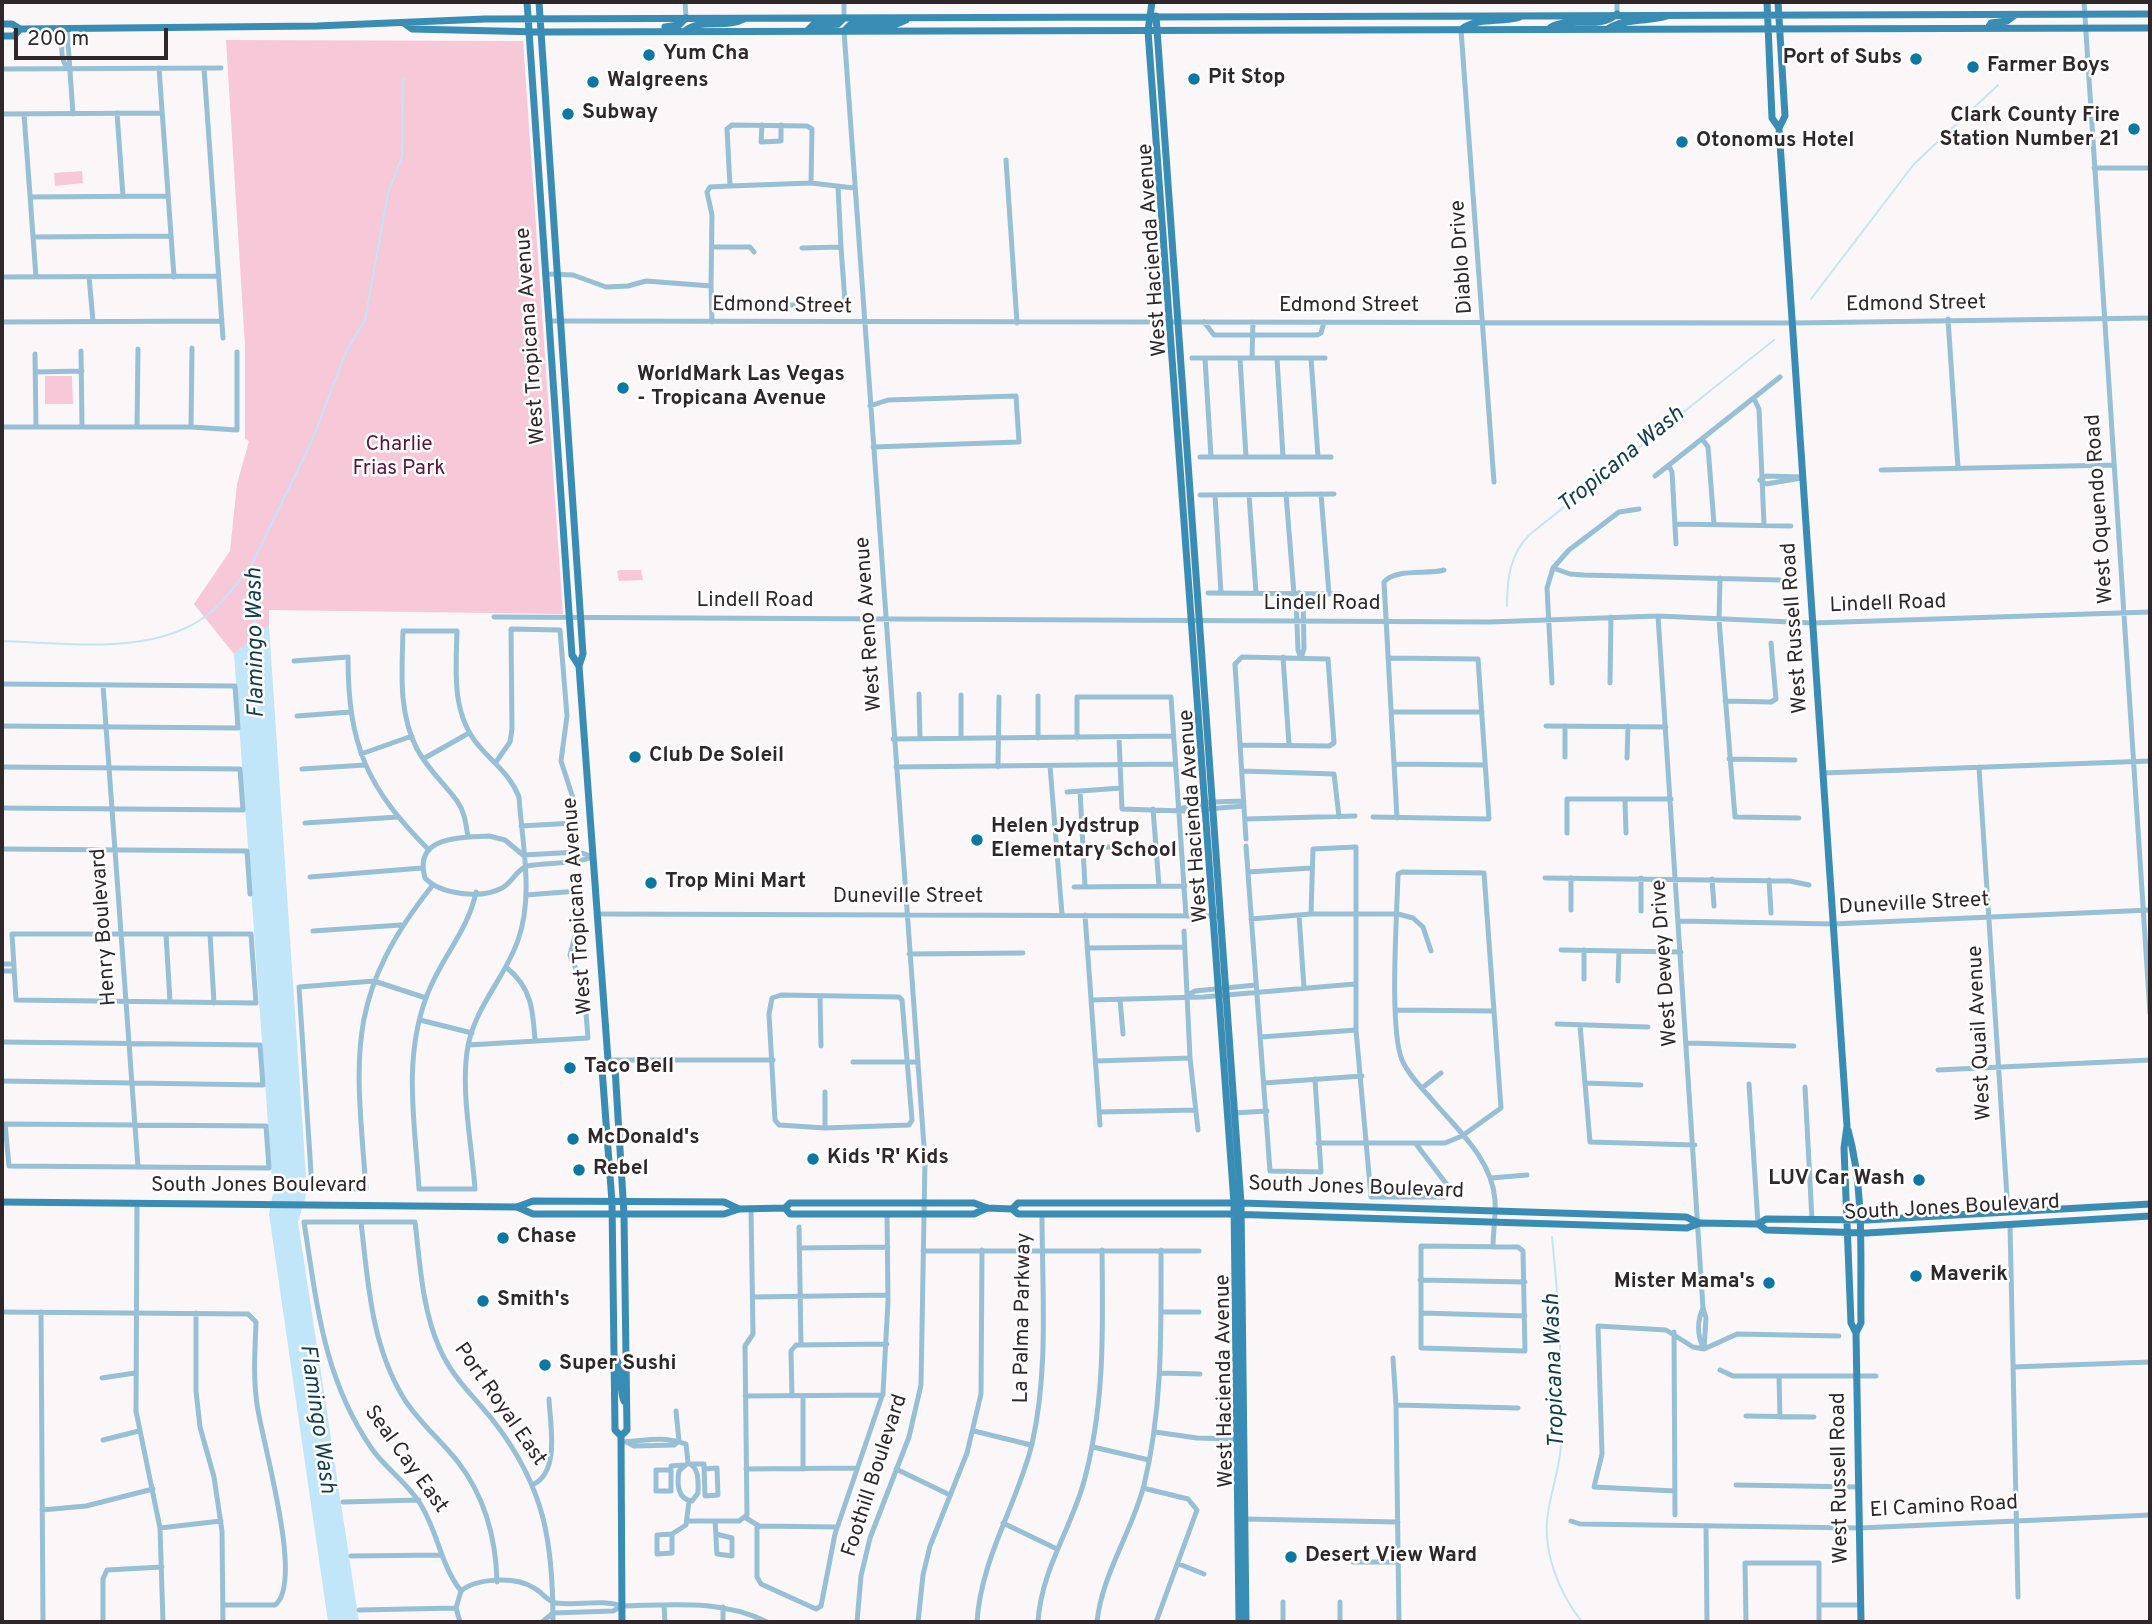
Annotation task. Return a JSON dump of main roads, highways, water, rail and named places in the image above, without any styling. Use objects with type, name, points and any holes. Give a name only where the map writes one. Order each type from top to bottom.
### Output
[{"type":"main road","name":"West Tropicana Avenue","points":[[527,2],[569,617],[572,655],[579,666]]},
{"type":"main road","name":"West Tropicana Avenue","points":[[539,2],[581,617],[583,654],[579,666],[608,1060],[615,1068],[624,1202],[626,1430],[623,1440],[622,1622]]},
{"type":"main road","name":"West Russell Road","points":[[1767,2],[1772,118],[1779,128]]},
{"type":"main road","name":"West Russell Road","points":[[1778,2],[1784,116],[1779,128],[1847,1126],[1844,1148],[1849,1220],[1851,1324],[1856,1333],[1861,1622]]},
{"type":"main road","name":"West Hacienda Avenue","points":[[1152,6],[1157,17],[1158,108],[1237,1203],[1242,1594],[1239,1622]]},
{"type":"main road","name":"West Hacienda Avenue","points":[[1152,6],[1148,31],[1158,108]]},
{"type":"main road","points":[[1547,29],[1560,23],[1609,21],[1617,14]]},
{"type":"main road","points":[[1608,29],[1616,23],[1652,21],[1674,14]]},
{"type":"main road","points":[[1988,29],[1991,23],[2007,21],[2015,14]]},
{"type":"main road","points":[[2,24],[12,24],[20,29],[405,24],[412,20],[528,19],[2150,14]]},
{"type":"main road","points":[[1461,30],[1470,23],[1506,22],[1527,15]]},
{"type":"main road","points":[[642,31],[651,27],[679,25],[686,18]]},
{"type":"main road","points":[[685,31],[693,26],[734,24],[744,18]]},
{"type":"main road","points":[[807,32],[813,25],[838,24],[844,18]]},
{"type":"main road","points":[[844,32],[850,25],[894,24],[909,18]]},
{"type":"main road","points":[[405,24],[412,29],[528,32],[2150,28]]},
{"type":"main road","points":[[2,36],[14,36],[20,29]]},
{"type":"main road","points":[[539,201],[551,200]]},
{"type":"main road","points":[[554,405],[566,404]]},
{"type":"main road","points":[[561,505],[573,504]]},
{"type":"main road","points":[[562,514],[574,513]]},
{"type":"main road","name":"West Tropicana Avenue","points":[[608,1060],[602,1069],[612,1202],[615,1430],[623,1440]]},
{"type":"main road","name":"West Russell Road","points":[[1847,1126],[1854,1150],[1860,1233],[1861,1323],[1856,1333]]},
{"type":"main road","name":"South Jones Boulevard","points":[[517,1207],[533,1200],[724,1202],[739,1209]]},
{"type":"main road","name":"South Jones Boulevard","points":[[2,1202],[517,1207],[533,1213],[612,1214],[724,1214],[739,1209],[785,1208],[790,1203],[974,1203],[987,1208],[1012,1209],[1018,1214],[1237,1214],[1687,1227],[1700,1223],[1758,1224],[1766,1219],[1859,1220],[2150,1204]]},
{"type":"main road","name":"South Jones Boulevard","points":[[1012,1209],[1018,1203],[1237,1203],[1686,1217],[1700,1223]]},
{"type":"main road","points":[[1094,1203],[1094,1214]]},
{"type":"main road","name":"South Jones Boulevard","points":[[785,1208],[790,1214],[974,1214],[987,1208]]},
{"type":"main road","points":[[1580,1224],[1610,1214]]},
{"type":"main road","name":"South Jones Boulevard","points":[[1758,1224],[1766,1230],[1860,1233],[2150,1216]]},
{"type":"main road","points":[[614,1357],[619,1363],[620,1391],[626,1405]]},
{"type":"main road","name":"West Hacienda Avenue","points":[[1242,1594],[1247,1622]]},
{"type":"water","name":"Flamingo Wash","points":[[269,626],[307,1192],[298,1222],[359,1622],[328,1622],[269,1214],[273,1193],[234,654]]},
{"type":"waterway","name":"Flamingo Wash","points":[[256,635],[251,566],[310,445],[347,350],[365,320],[388,193],[402,157],[403,79]]},
{"type":"waterway","name":"Tropicana Wash","points":[[1811,299],[1914,164],[1998,85]]},
{"type":"waterway","name":"Tropicana Wash","points":[[1507,606],[1511,568],[1529,535],[1774,340]]},
{"type":"waterway","points":[[2,641],[83,645],[139,641],[165,636],[189,626],[211,612],[250,567]]},
{"type":"waterway","name":"Tropicana Wash","points":[[1552,1237],[1560,1341],[1561,1419],[1560,1454],[1548,1513],[1548,1542],[1554,1571],[1566,1598],[1582,1622]]},
{"type":"place","name":"Yum Cha","points":[[649,55]]},
{"type":"place","name":"Port of Subs","points":[[1916,59]]},
{"type":"place","name":"Farmer Boys","points":[[1973,67]]},
{"type":"place","name":"Pit Stop","points":[[1194,79]]},
{"type":"place","name":"Walgreens","points":[[593,82]]},
{"type":"place","name":"Subway","points":[[568,114]]},
{"type":"place","name":"Clark County Fire Station Number 21","points":[[2134,129]]},
{"type":"place","name":"Otonomus Hotel","points":[[1682,142]]},
{"type":"place","name":"WorldMark Las Vegas - Tropicana Avenue","points":[[623,388]]},
{"type":"place","name":"Club De Soleil","points":[[635,757]]},
{"type":"place","name":"Helen Jydstrup Elementary School","points":[[977,840]]},
{"type":"place","name":"Trop Mini Mart","points":[[651,883]]},
{"type":"place","name":"Taco Bell","points":[[570,1068]]},
{"type":"place","name":"McDonald's","points":[[573,1139]]},
{"type":"place","name":"Kids 'R' Kids","points":[[813,1159]]},
{"type":"place","name":"Rebel","points":[[579,1170]]},
{"type":"place","name":"LUV Car Wash","points":[[1919,1180]]},
{"type":"place","name":"Chase","points":[[503,1238]]},
{"type":"place","name":"Maverik","points":[[1916,1276]]},
{"type":"place","name":"Mister Mama's","points":[[1769,1283]]},
{"type":"place","name":"Smith's","points":[[483,1301]]},
{"type":"place","name":"Super Sushi","points":[[545,1365]]},
{"type":"place","name":"Desert View Ward","points":[[1291,1557]]},
{"type":"park label","name":"Charlie Frias Park","points":[[399,458]]}]
